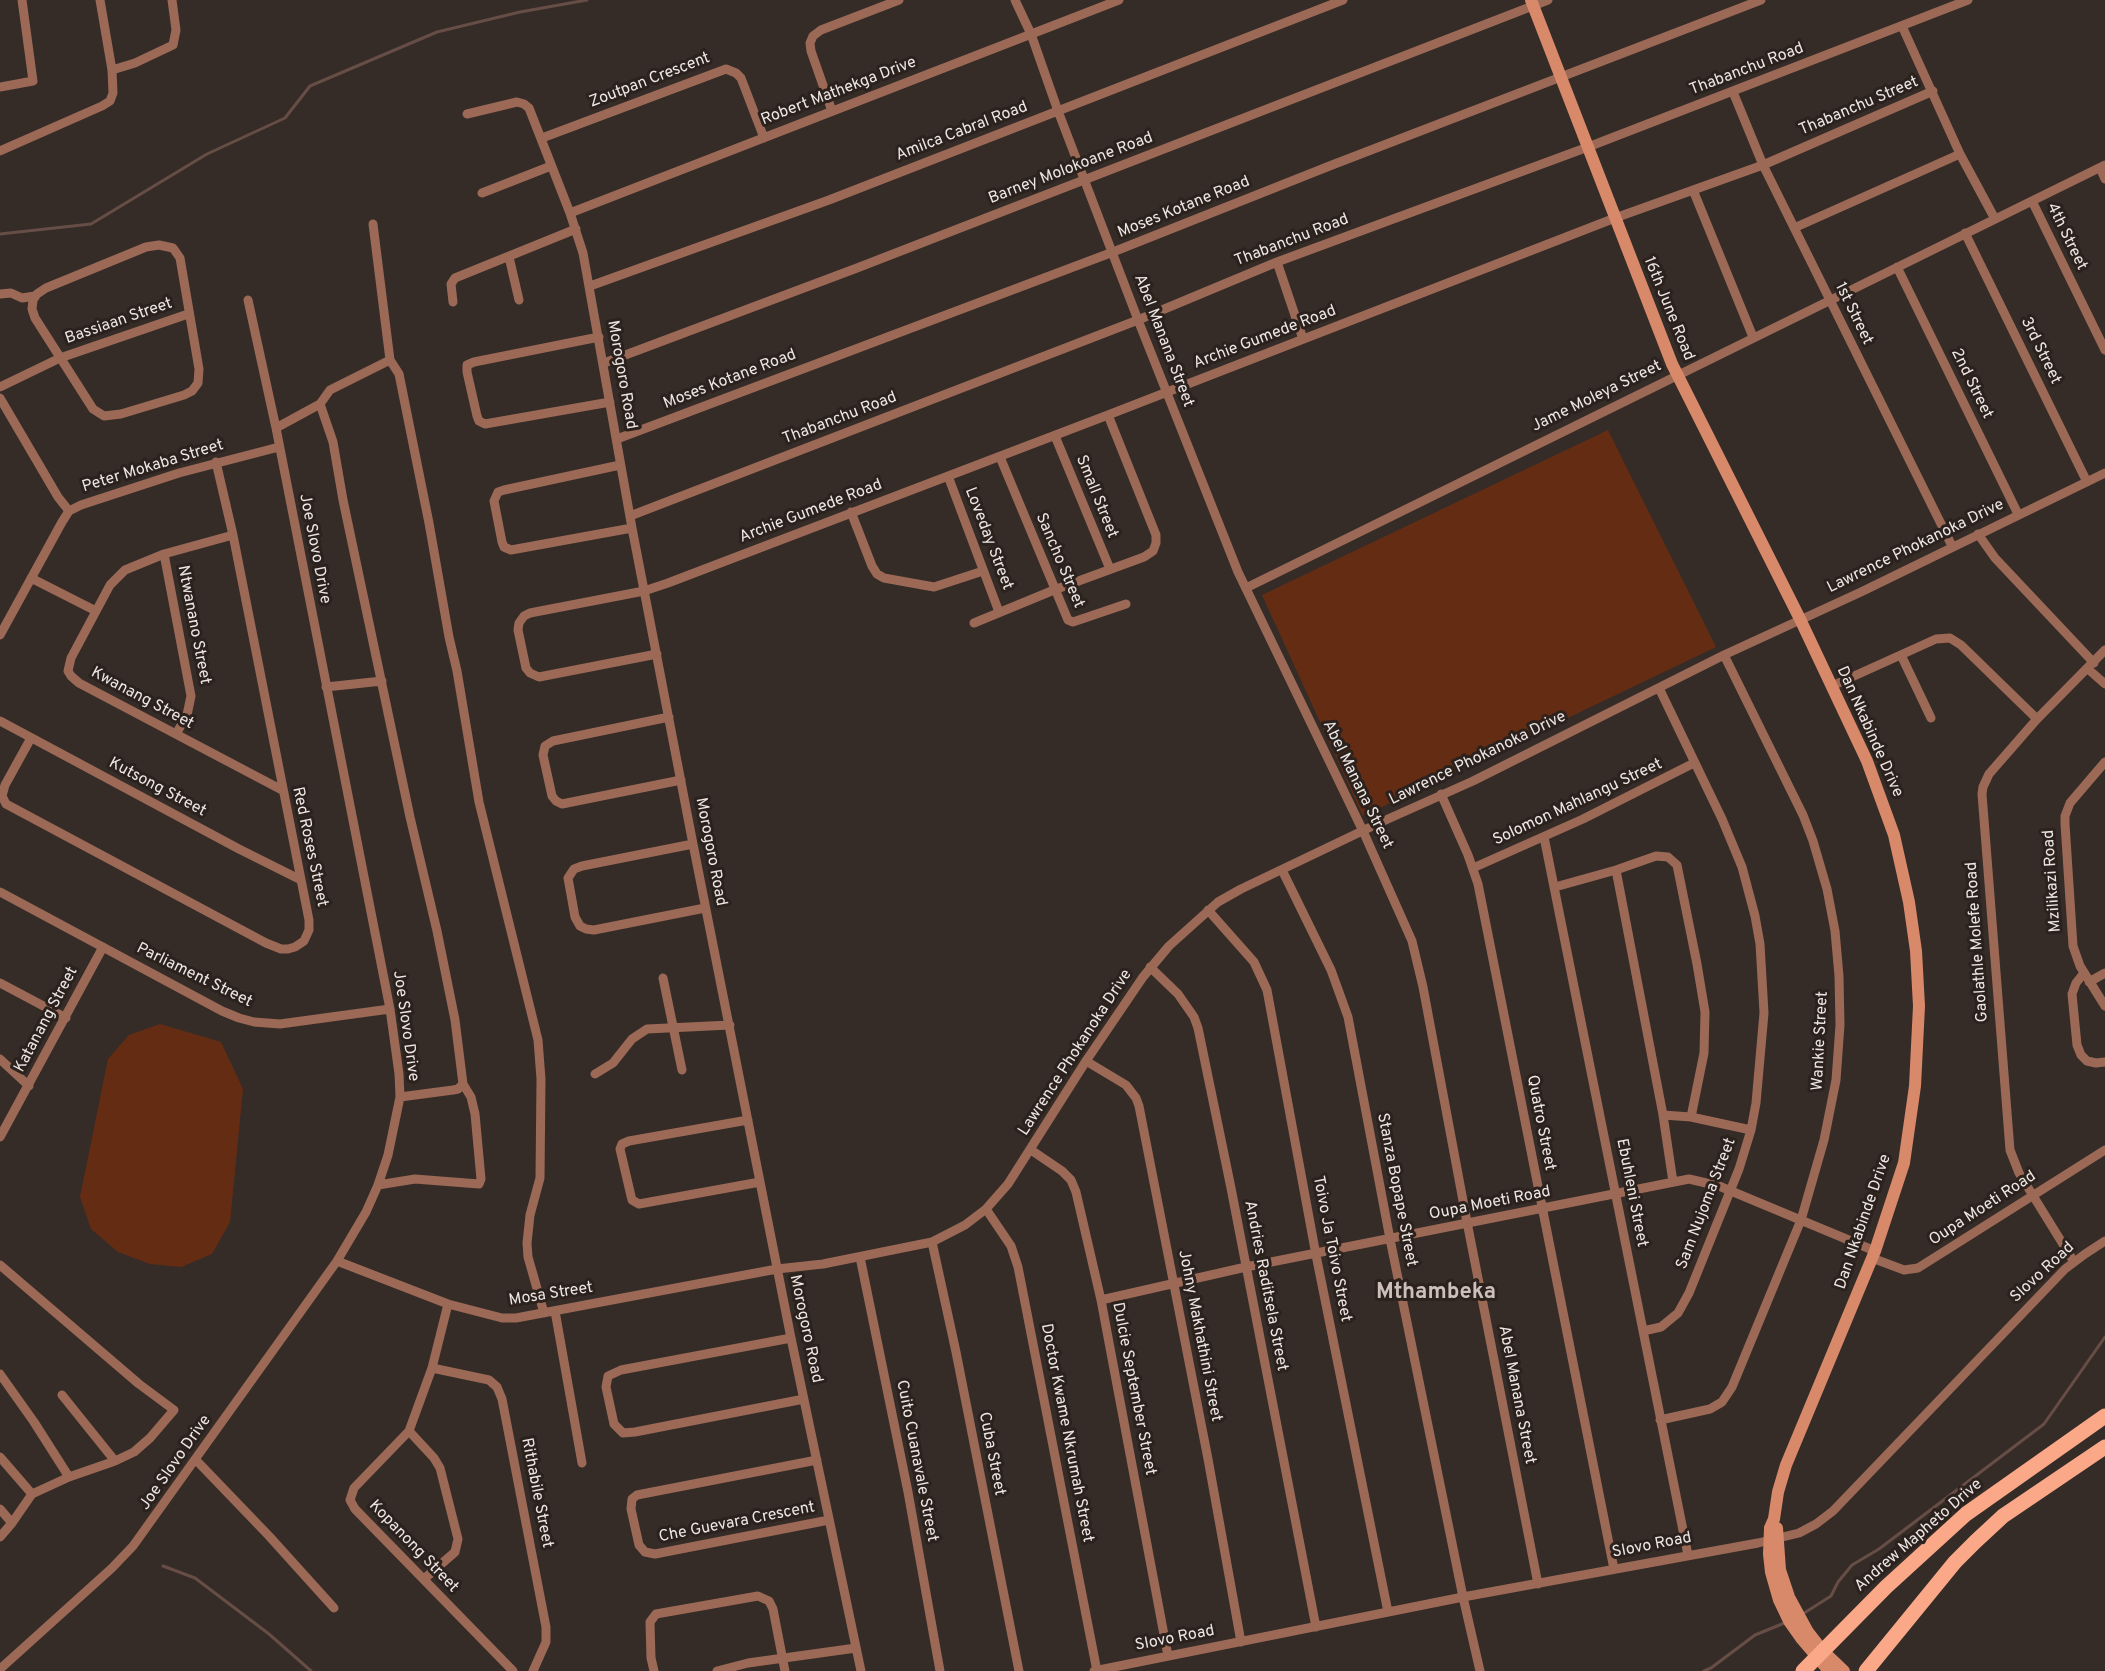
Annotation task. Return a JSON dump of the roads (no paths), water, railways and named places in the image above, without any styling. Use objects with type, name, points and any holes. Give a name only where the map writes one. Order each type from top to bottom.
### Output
[{"type":"main road","name":"Andrew Mapheto Drive","points":[[1803,1671],[1886,1587],[1966,1514],[2105,1416]]},
{"type":"main road","points":[[1866,1671],[1947,1571],[1975,1542],[2003,1516],[2105,1447]]},
{"type":"street","points":[[0,87],[33,81],[22,0]]},
{"type":"street","points":[[0,151],[106,104],[113,93],[112,70],[100,0]]},
{"type":"street","points":[[112,70],[135,63],[173,45],[176,30],[172,0]]},
{"type":"street","points":[[832,111],[811,51],[810,43],[813,36],[821,30],[898,0]]},
{"type":"street","name":"Abel Manana Street","points":[[1015,0],[1031,34],[1058,111],[1210,504],[1246,588],[1363,831],[1400,913],[1417,959],[1538,1584]]},
{"type":"street","name":"Robert Mathekga Drive","points":[[570,213],[1119,0]]},
{"type":"street","name":"Amilca Cabral Road","points":[[590,286],[830,200],[1343,0]]},
{"type":"street","name":"Barney Molokoane Road","points":[[604,363],[1085,180],[1532,3],[1548,0]]},
{"type":"street","name":"Moses Kotane Road","points":[[617,439],[1113,252],[1761,0]]},
{"type":"street","name":"Thabanchu Road","points":[[630,516],[1138,320],[1277,262],[1588,147],[1968,0]]},
{"type":"street","name":"16th June Road","points":[[1532,3],[1677,375],[1800,619]]},
{"type":"street","name":"Thabanchu Street","points":[[1763,165],[1932,91],[1902,26]]},
{"type":"street","name":"Zoutpan Crescent","points":[[542,138],[726,69],[741,78],[764,138]]},
{"type":"street","points":[[1932,91],[1960,154],[1995,219]]},
{"type":"street","name":"1st Street","points":[[1733,92],[1763,165],[1952,546]]},
{"type":"street","name":"Morogoro Road","points":[[467,114],[513,103],[524,104],[531,111],[583,253],[620,465],[705,908],[791,1338],[861,1671]]},
{"type":"street","points":[[1794,228],[1960,154]]},
{"type":"street","name":"Archie Gumede Road","points":[[657,654],[546,677],[533,675],[525,665],[518,626],[526,615],[644,591],[1000,457],[1615,218],[1763,165]]},
{"type":"street","points":[[482,193],[551,166]]},
{"type":"street","points":[[2102,166],[2105,179]]},
{"type":"street","name":"Jame Moleya Street","points":[[1246,588],[2102,166]]},
{"type":"street","points":[[1693,190],[1752,337]]},
{"type":"street","name":"4th Street","points":[[2032,201],[2105,350]]},
{"type":"street","points":[[373,224],[390,360],[399,375],[457,671],[479,802],[538,1040],[541,1079],[541,1162],[538,1192],[527,1230],[526,1243],[544,1313]]},
{"type":"street","points":[[453,302],[451,284],[455,278],[576,229]]},
{"type":"street","name":"3rd Street","points":[[1965,233],[2087,482]]},
{"type":"street","points":[[0,294],[10,293],[22,298],[34,296],[46,288],[146,247],[164,245],[173,248],[178,254],[200,374],[195,388],[184,395],[121,414],[104,416],[93,410],[33,313],[34,296]]},
{"type":"street","points":[[509,256],[519,300]]},
{"type":"street","points":[[1277,262],[1303,339]]},
{"type":"street","name":"2nd Street","points":[[1897,267],[2018,514]]},
{"type":"street","name":"Joe Slovo Drive","points":[[0,1669],[122,1558],[144,1533],[337,1261],[366,1212],[378,1185],[388,1155],[400,1097],[390,1009],[276,428],[248,300]]},
{"type":"street","name":"Bassiaan Street","points":[[0,387],[60,358],[188,314]]},
{"type":"street","points":[[599,337],[474,362],[467,365],[467,372],[477,416],[484,424],[610,402]]},
{"type":"street","points":[[276,428],[320,404],[330,390],[390,360]]},
{"type":"street","points":[[0,398],[58,497],[69,511]]},
{"type":"street","points":[[320,404],[333,442],[345,510],[455,1020],[463,1084],[471,1097],[475,1114],[480,1183],[476,1185],[415,1179],[378,1185]]},
{"type":"street","points":[[974,623],[1153,551],[1156,534],[1108,415]]},
{"type":"street","name":"Small Street","points":[[1055,435],[1110,570]]},
{"type":"street","name":"Peter Mokaba Street","points":[[0,635],[69,511],[89,502],[216,462],[279,447]]},
{"type":"street","name":"Sancho Street","points":[[1000,457],[1065,617],[1070,622],[1126,604]]},
{"type":"street","name":"Red Roses Street","points":[[31,738],[5,785],[3,801],[12,808],[266,943],[281,949],[288,949],[300,945],[307,936],[309,930],[301,880],[233,535],[216,462]]},
{"type":"street","points":[[620,465],[504,490],[498,492],[494,501],[502,542],[504,547],[511,550],[632,528]]},
{"type":"street","name":"Lawrence Phokanoka Drive","points":[[777,1269],[860,1257],[932,1242],[965,1225],[986,1209],[1008,1184],[1086,1061],[1150,967],[1208,910],[1229,895],[1473,781],[1724,655],[1861,592],[2105,473]]},
{"type":"street","name":"Loveday Street","points":[[948,476],[999,612]]},
{"type":"street","points":[[851,512],[874,570],[884,578],[934,587],[983,571]]},
{"type":"street","points":[[1978,534],[1995,558],[2105,684]]},
{"type":"street","name":"Kwanang Street","points":[[233,535],[164,554],[125,570],[110,585],[69,662],[69,674],[79,683],[282,790]]},
{"type":"street","name":"Ntwanano Street","points":[[164,554],[191,696],[187,715],[176,734]]},
{"type":"street","points":[[32,579],[96,611]]},
{"type":"street","name":"Dan Nkabinde Drive","points":[[1800,619],[1867,760],[1887,812],[1905,880],[1916,951],[1919,1006],[1914,1095],[1904,1163],[1874,1254],[1786,1465],[1778,1492],[1774,1520],[1778,1528],[1773,1540],[1784,1598],[1804,1635],[1829,1671]]},
{"type":"street","points":[[1832,686],[1936,639],[1950,638],[1961,645],[2037,719]]},
{"type":"street","name":"Gaolathle Molefe Road","points":[[2074,1262],[2015,1166],[2008,1140],[1982,794],[1985,779],[2037,719],[2105,650]]},
{"type":"street","name":"Wankie Street","points":[[1660,1420],[1710,1409],[1722,1402],[1735,1380],[1801,1220],[1824,1140],[1836,1080],[1840,1025],[1839,976],[1835,931],[1827,889],[1803,815],[1724,655]]},
{"type":"street","points":[[1902,655],[1931,718]]},
{"type":"street","points":[[326,687],[382,681]]},
{"type":"street","name":"Sam Nujoma Street","points":[[1643,1331],[1661,1327],[1678,1313],[1731,1190],[1751,1130],[1760,1074],[1764,1013],[1760,944],[1740,859],[1659,687]]},
{"type":"street","points":[[669,717],[553,741],[545,746],[543,755],[552,796],[555,801],[562,804],[681,780]]},
{"type":"street","name":"Kutsong Street","points":[[0,721],[301,880]]},
{"type":"street","name":"Mzilikazi Road","points":[[2105,762],[2070,803],[2065,816],[2074,953],[2105,1006]]},
{"type":"street","name":"Solomon Mahlangu Street","points":[[1473,868],[1544,837],[1694,763]]},
{"type":"street","name":"Quatro Street","points":[[1441,795],[1473,868],[1614,1569]]},
{"type":"street","name":"Ebuhleni Street","points":[[1544,837],[1688,1555]]},
{"type":"street","points":[[693,844],[582,866],[574,870],[568,878],[575,917],[576,922],[583,928],[594,930],[705,908]]},
{"type":"street","points":[[1555,887],[1656,856],[1668,857],[1677,865],[1705,1012],[1704,1053],[1691,1117]]},
{"type":"street","name":"Stanza Bopape Street","points":[[1282,870],[1331,970],[1343,1000],[1463,1597],[1480,1671]]},
{"type":"street","points":[[1616,870],[1663,1116],[1673,1182]]},
{"type":"street","name":"Parliament Street","points":[[0,892],[222,1011],[254,1022],[296,1023],[390,1009]]},
{"type":"street","name":"Toivo Ja Toivo Street","points":[[1208,910],[1254,962],[1267,990],[1316,1255],[1388,1611]]},
{"type":"street","name":"Katanang Street","points":[[0,1137],[103,947]]},
{"type":"street","name":"Andries Raditsela Street","points":[[1150,967],[1178,994],[1191,1012],[1198,1028],[1316,1627]]},
{"type":"street","points":[[2105,973],[2076,982],[2072,994],[2077,1045],[2081,1055],[2087,1061],[2105,1062]]},
{"type":"street","points":[[663,978],[682,1070]]},
{"type":"street","points":[[0,983],[66,1018]]},
{"type":"street","points":[[595,1074],[613,1063],[640,1033],[647,1029],[730,1025]]},
{"type":"street","points":[[0,1059],[29,1086]]},
{"type":"street","name":"Johny Makhathini Street","points":[[1086,1061],[1126,1085],[1139,1106],[1241,1642]]},
{"type":"street","points":[[400,1097],[453,1090],[463,1084]]},
{"type":"street","points":[[1663,1116],[1691,1117],[1751,1130]]},
{"type":"street","points":[[748,1120],[629,1141],[622,1144],[620,1149],[632,1200],[639,1204],[760,1182]]},
{"type":"street","name":"Dulcie September Street","points":[[1030,1150],[1062,1171],[1071,1180],[1076,1192],[1101,1300],[1168,1656]]},
{"type":"street","name":"Oupa Moeti Road","points":[[1101,1300],[1174,1282],[1316,1255],[1467,1222],[1617,1195],[1673,1182],[1695,1180],[1731,1190],[1801,1220],[1904,1270],[1918,1268],[2105,1150]]},
{"type":"street","name":"Doctor Kwame Nkrumah Street","points":[[986,1209],[1011,1246],[1018,1267],[1096,1671]]},
{"type":"street","name":"Slovo Road","points":[[1096,1671],[1388,1611],[1773,1540],[1799,1533],[1826,1518],[2074,1262],[2105,1241]]},
{"type":"street","name":"Cuba Street","points":[[932,1242],[1019,1671]]},
{"type":"street","name":"Cuito Cuanavale Street","points":[[860,1257],[908,1492],[940,1671]]},
{"type":"street","name":"Mosa Street","points":[[337,1261],[447,1304],[502,1318],[516,1318],[777,1269]]},
{"type":"street","points":[[0,1265],[139,1384],[174,1410],[150,1438],[134,1452],[32,1494],[0,1537]]},
{"type":"street","name":"Kopanong Street","points":[[447,1304],[432,1368],[409,1431],[354,1488],[350,1500],[355,1509],[513,1671]]},
{"type":"street","points":[[555,1311],[582,1463]]},
{"type":"street","points":[[791,1338],[621,1370],[608,1376],[606,1387],[614,1424],[623,1433],[804,1399]]},
{"type":"street","name":"Rithabile Street","points":[[432,1368],[489,1380],[497,1387],[502,1399],[546,1627],[546,1642],[532,1671]]},
{"type":"street","points":[[0,1374],[69,1477]]},
{"type":"street","points":[[62,1395],[115,1461]]},
{"type":"street","points":[[409,1431],[434,1458],[440,1468],[458,1539],[455,1552],[424,1579]]},
{"type":"street","points":[[0,1458],[32,1494]]},
{"type":"street","name":"Che Guevara Crescent","points":[[817,1460],[637,1495],[632,1499],[631,1509],[639,1545],[645,1552],[655,1554],[829,1520]]},
{"type":"street","points":[[196,1461],[270,1536],[334,1608]]},
{"type":"street","points":[[0,1509],[12,1523]]},
{"type":"street","points":[[654,1671],[651,1658],[650,1622],[656,1614],[758,1596],[771,1605],[785,1671]]},
{"type":"street","points":[[717,1671],[748,1663],[856,1648]]},
{"type":"street","name":"Dan Nkabinde Drive","points":[[1819,1654],[1844,1671]]},
{"type":"waterway","points":[[0,234],[91,224],[207,154],[285,118],[310,86],[437,32],[520,12],[587,0]]},
{"type":"waterway","points":[[1801,1615],[1831,1596],[1838,1582],[1852,1565],[1879,1549],[2044,1424],[2105,1337]]},
{"type":"waterway","points":[[163,1566],[195,1578],[269,1634],[311,1671]]},
{"type":"waterway","points":[[1704,1671],[1755,1635],[1787,1622]]},
{"type":"district","name":"Mthambeka","points":[[1436,1294]]}]
